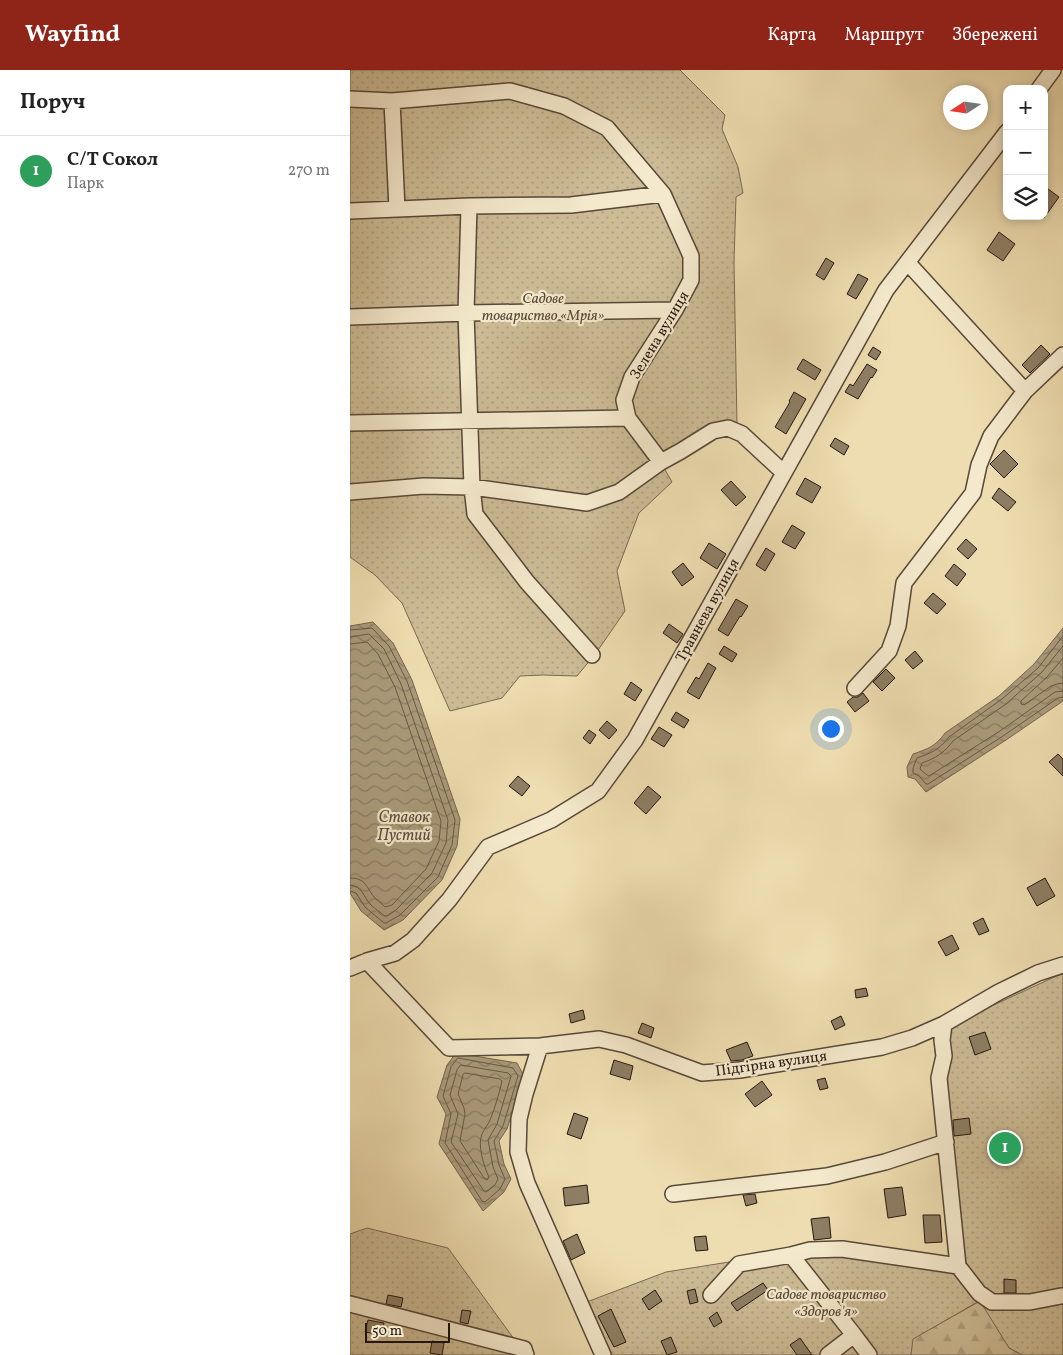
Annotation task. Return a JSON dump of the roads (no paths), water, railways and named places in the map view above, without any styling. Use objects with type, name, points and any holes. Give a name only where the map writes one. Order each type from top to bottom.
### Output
[{"type":"street","points":[[1042,85],[1052,70]]},
{"type":"street","name":"Зелена вулиця","points":[[350,99],[392,101],[510,91],[564,106],[607,128],[663,194],[690,256],[692,280],[632,377],[624,400],[628,418]]},
{"type":"street","points":[[392,101],[396,209]]},
{"type":"street","name":"Травнева вулиця","points":[[350,968],[395,953],[413,940],[449,900],[488,847],[551,820],[598,791],[635,740],[886,290],[1003,137]]},
{"type":"street","points":[[350,212],[469,206],[571,204],[663,194]]},
{"type":"street","points":[[469,206],[466,313],[472,488],[475,514],[527,582],[592,655]]},
{"type":"street","points":[[908,263],[1025,391]]},
{"type":"street","points":[[350,317],[466,313],[675,310]]},
{"type":"street","points":[[855,688],[889,651],[898,626],[904,583],[973,493],[980,465],[991,436],[1025,391],[1063,355]]},
{"type":"street","points":[[350,423],[628,418],[661,462]]},
{"type":"street","points":[[350,492],[424,486],[472,488],[587,503],[619,492],[661,462],[713,430],[728,428],[742,434],[784,473]]},
{"type":"street","name":"Підгірна вулиця","points":[[367,961],[449,1048],[540,1046],[599,1038],[626,1045],[702,1073],[740,1070],[882,1047],[912,1038],[944,1024],[999,992],[1038,973],[1063,965]]},
{"type":"street","points":[[944,1024],[942,1040],[944,1056],[939,1078],[958,1266],[979,1293],[992,1302],[1030,1302],[1061,1296]]},
{"type":"street","points":[[540,1046],[519,1120],[518,1152],[527,1183],[603,1355]]},
{"type":"street","points":[[673,1194],[827,1176],[885,1162],[946,1142]]},
{"type":"street","points":[[711,1295],[739,1264],[810,1250],[842,1249],[958,1266]]},
{"type":"street","points":[[791,1255],[869,1355]]},
{"type":"street","points":[[350,1304],[524,1348],[526,1355]]},
{"type":"street","points":[[828,1355],[854,1334]]},
{"type":"water","name":"Ставок Пустий","points":[[373,622],[393,643],[412,680],[460,819],[457,846],[442,880],[403,920],[384,930],[361,911],[350,893],[350,626]]},
{"type":"water","points":[[1063,628],[1063,701],[926,792],[915,779],[908,777],[907,767],[913,754],[931,746],[945,733],[999,696],[1034,664]]},
{"type":"water","points":[[456,1053],[517,1063],[524,1076],[507,1129],[499,1141],[504,1164],[511,1179],[504,1192],[483,1211],[439,1144],[446,1114],[437,1097],[447,1065]]},
{"type":"place","name":"С/Т Сокол","points":[[1005,1148]]},
{"type":"park label","name":"Садове товариство «Мрія»","points":[[543,306]]},
{"type":"park label","name":"Садове товариство «Здоров'я»","points":[[826,1302]]}]
